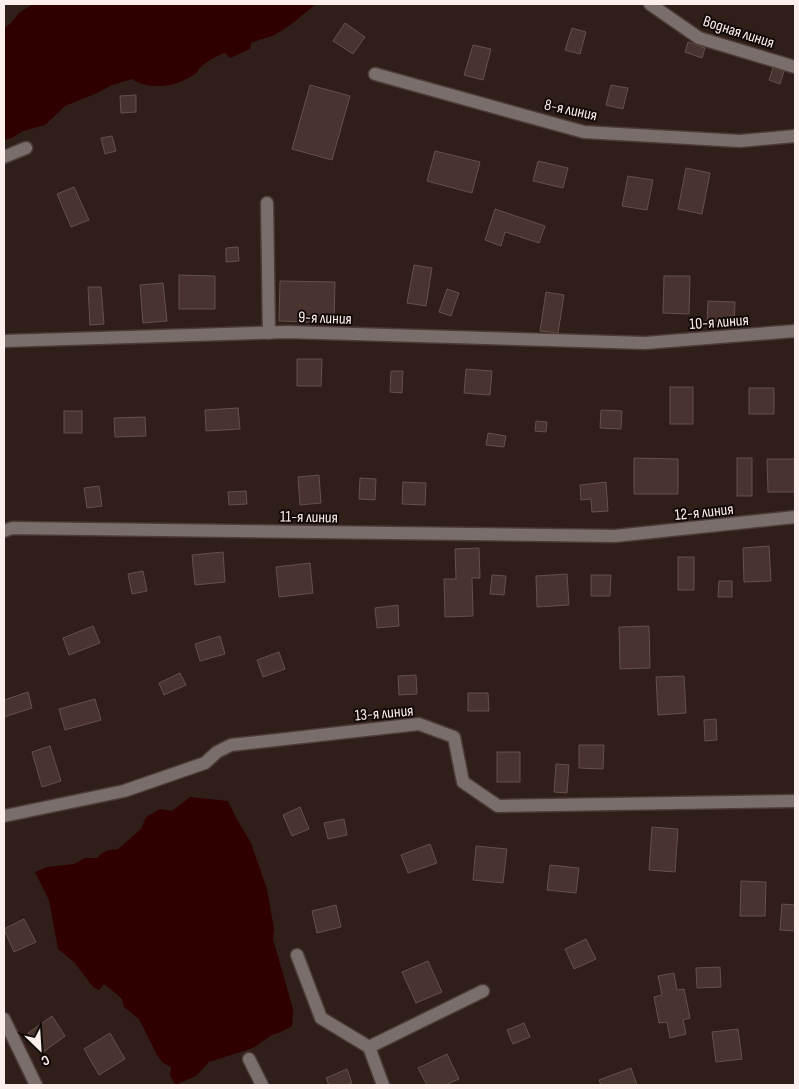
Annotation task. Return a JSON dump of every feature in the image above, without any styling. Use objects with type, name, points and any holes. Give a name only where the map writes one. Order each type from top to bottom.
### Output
[{"type":"street","name":"Водная линия","points":[[650,4],[699,38],[795,67]]},
{"type":"street","name":"8-я линия","points":[[375,74],[584,132],[740,141],[795,136]]},
{"type":"street","points":[[4,157],[26,148]]},
{"type":"street","points":[[266,203],[269,333]]},
{"type":"street","name":"10-я линия","points":[[645,343],[795,331]]},
{"type":"street","name":"9-я линия","points":[[4,341],[269,333],[645,343]]},
{"type":"street","name":"12-я линия","points":[[615,536],[795,517]]},
{"type":"street","name":"11-я линия","points":[[4,531],[12,528],[615,536]]},
{"type":"street","name":"13-я линия","points":[[4,816],[124,791],[205,763],[217,752],[231,745],[419,724],[454,737],[463,782],[498,806],[795,800]]},
{"type":"street","points":[[297,955],[321,1018],[369,1047],[383,1085]]},
{"type":"street","points":[[369,1047],[483,991]]},
{"type":"street","points":[[4,1019],[36,1085]]},
{"type":"street","points":[[249,1059],[262,1085]]},
{"type":"shaded area","points":[[33,4],[316,4],[280,32],[251,43],[250,49],[230,58],[225,53],[219,55],[181,82],[156,86],[139,83],[132,79],[112,85],[65,106],[45,125],[23,131],[12,138],[4,140],[4,28],[19,13]]},
{"type":"shaded area","points":[[190,797],[228,801],[251,843],[267,889],[274,929],[273,939],[293,1009],[292,1026],[272,1035],[253,1048],[209,1062],[196,1076],[175,1085],[170,1075],[171,1067],[163,1063],[157,1055],[139,1019],[124,1007],[122,999],[104,984],[99,990],[93,987],[74,962],[58,949],[49,900],[35,872],[47,867],[74,864],[85,858],[97,858],[109,850],[118,849],[141,829],[146,817],[160,809],[172,811]]},
{"type":"building","points":[[345,23],[365,37],[353,54],[333,41]]},
{"type":"building","points":[[572,28],[586,32],[580,54],[565,50]]},
{"type":"building","points":[[688,42],[705,48],[702,58],[685,52]]},
{"type":"building","points":[[473,45],[491,49],[483,80],[464,75]]},
{"type":"building","points":[[773,68],[784,71],[780,84],[769,80]]},
{"type":"building","points":[[310,85],[350,96],[332,160],[292,149]]},
{"type":"building","points":[[611,85],[628,88],[623,109],[606,105]]},
{"type":"building","points":[[136,95],[136,112],[121,113],[120,96]]},
{"type":"building","points":[[112,136],[116,151],[105,154],[101,138]]},
{"type":"building","points":[[435,151],[480,162],[472,193],[427,181]]},
{"type":"building","points":[[538,161],[568,168],[563,188],[533,181]]},
{"type":"building","points":[[686,168],[710,173],[702,214],[678,209]]},
{"type":"building","points":[[628,176],[653,180],[647,210],[622,206]]},
{"type":"building","points":[[74,187],[89,220],[71,227],[57,194]]},
{"type":"building","points":[[495,209],[545,226],[539,243],[505,232],[501,246],[485,240]]},
{"type":"building","points":[[238,247],[239,261],[226,262],[226,248]]},
{"type":"building","points":[[414,265],[432,268],[426,306],[407,303]]},
{"type":"building","points":[[179,275],[215,276],[215,309],[179,309]]},
{"type":"building","points":[[664,276],[690,276],[689,314],[663,313]]},
{"type":"building","points":[[280,281],[335,282],[334,323],[279,321]]},
{"type":"building","points":[[163,283],[167,321],[143,323],[140,285]]},
{"type":"building","points":[[88,287],[101,287],[104,324],[90,325]]},
{"type":"building","points":[[447,289],[459,293],[451,316],[439,312]]},
{"type":"building","points":[[546,292],[564,295],[558,333],[540,331]]},
{"type":"building","points":[[708,301],[735,302],[734,325],[707,324]]},
{"type":"building","points":[[297,359],[322,359],[321,386],[297,386]]},
{"type":"building","points":[[466,369],[492,371],[490,395],[464,393]]},
{"type":"building","points":[[391,371],[403,371],[402,393],[390,392]]},
{"type":"building","points":[[670,387],[693,387],[693,424],[670,424]]},
{"type":"building","points":[[749,388],[774,388],[774,414],[749,414]]},
{"type":"building","points":[[238,408],[240,429],[206,431],[205,410]]},
{"type":"building","points":[[601,410],[622,411],[621,429],[600,428]]},
{"type":"building","points":[[64,411],[82,411],[82,433],[64,433]]},
{"type":"building","points":[[145,417],[146,436],[115,437],[114,418]]},
{"type":"building","points":[[536,421],[547,422],[546,432],[535,431]]},
{"type":"building","points":[[488,433],[506,436],[504,447],[486,445]]},
{"type":"building","points":[[634,458],[678,459],[678,494],[634,494]]},
{"type":"building","points":[[737,458],[752,458],[752,496],[737,496]]},
{"type":"building","points":[[767,459],[795,459],[795,492],[768,492]]},
{"type":"building","points":[[319,475],[321,503],[300,505],[298,477]]},
{"type":"building","points":[[360,478],[376,479],[375,500],[359,499]]},
{"type":"building","points":[[403,482],[426,483],[425,505],[402,504]]},
{"type":"building","points":[[606,482],[608,511],[592,512],[591,499],[581,500],[580,485]]},
{"type":"building","points":[[99,486],[102,506],[87,508],[84,488]]},
{"type":"building","points":[[246,491],[247,504],[229,505],[228,492]]},
{"type":"building","points":[[769,546],[771,581],[744,582],[743,548]]},
{"type":"building","points":[[479,548],[480,578],[472,578],[473,616],[445,617],[444,579],[456,579],[455,549]]},
{"type":"building","points":[[223,552],[225,582],[195,585],[192,555]]},
{"type":"building","points":[[678,557],[694,557],[694,590],[678,590]]},
{"type":"building","points":[[310,563],[313,593],[279,597],[276,567]]},
{"type":"building","points":[[143,571],[147,591],[132,594],[128,574]]},
{"type":"building","points":[[567,574],[569,605],[537,607],[536,576]]},
{"type":"building","points":[[492,575],[506,576],[504,595],[490,594]]},
{"type":"building","points":[[591,575],[611,575],[610,596],[591,596]]},
{"type":"building","points":[[719,581],[732,581],[732,597],[718,597]]},
{"type":"building","points":[[398,605],[399,626],[377,628],[375,608]]},
{"type":"building","points":[[93,626],[100,643],[69,655],[63,638]]},
{"type":"building","points":[[649,626],[650,668],[620,669],[619,627]]},
{"type":"building","points":[[220,636],[225,654],[200,661],[195,644]]},
{"type":"building","points":[[279,652],[285,669],[263,677],[257,660]]},
{"type":"building","points":[[180,673],[186,685],[164,695],[159,683]]},
{"type":"building","points":[[416,675],[417,694],[399,695],[398,676]]},
{"type":"building","points":[[684,676],[686,713],[658,715],[656,677]]},
{"type":"building","points":[[28,692],[32,708],[4,717],[4,700]]},
{"type":"building","points":[[468,693],[488,693],[489,711],[468,711]]},
{"type":"building","points":[[95,699],[101,720],[65,730],[59,709]]},
{"type":"building","points":[[716,719],[717,740],[705,741],[704,720]]},
{"type":"building","points":[[579,745],[604,745],[603,769],[579,768]]},
{"type":"building","points":[[50,746],[61,781],[42,787],[32,752]]},
{"type":"building","points":[[497,752],[520,752],[520,782],[497,782]]},
{"type":"building","points":[[556,764],[569,765],[567,793],[554,792]]},
{"type":"building","points":[[300,807],[309,829],[292,836],[283,815]]},
{"type":"building","points":[[344,819],[347,835],[328,839],[324,823]]},
{"type":"building","points":[[652,827],[678,829],[675,872],[649,870]]},
{"type":"building","points":[[430,844],[437,863],[408,873],[401,855]]},
{"type":"building","points":[[476,846],[507,849],[503,883],[473,880]]},
{"type":"building","points":[[550,865],[579,868],[576,893],[547,890]]},
{"type":"building","points":[[741,881],[766,882],[765,916],[740,916]]},
{"type":"building","points":[[782,904],[795,905],[795,931],[780,930]]},
{"type":"building","points":[[336,905],[341,927],[317,933],[312,911]]},
{"type":"building","points":[[24,919],[36,942],[14,952],[4,929]]},
{"type":"building","points":[[586,939],[596,959],[574,969],[565,949]]},
{"type":"building","points":[[428,961],[442,992],[416,1003],[402,972]]},
{"type":"building","points":[[720,967],[721,987],[697,988],[696,968]]},
{"type":"building","points":[[674,973],[677,990],[684,989],[690,1018],[683,1020],[686,1034],[670,1038],[667,1022],[659,1023],[654,997],[662,995],[658,976]]},
{"type":"building","points":[[52,1016],[65,1036],[42,1053],[28,1033]]},
{"type":"building","points":[[524,1023],[530,1037],[513,1044],[507,1030]]},
{"type":"building","points":[[738,1029],[742,1059],[716,1062],[712,1032]]},
{"type":"building","points":[[110,1033],[125,1059],[99,1075],[84,1049]]},
{"type":"building","points":[[447,1054],[459,1079],[445,1085],[427,1085],[418,1068]]},
{"type":"building","points":[[631,1068],[637,1085],[601,1085],[599,1080]]},
{"type":"building","points":[[347,1069],[352,1083],[329,1085],[326,1078]]}]
